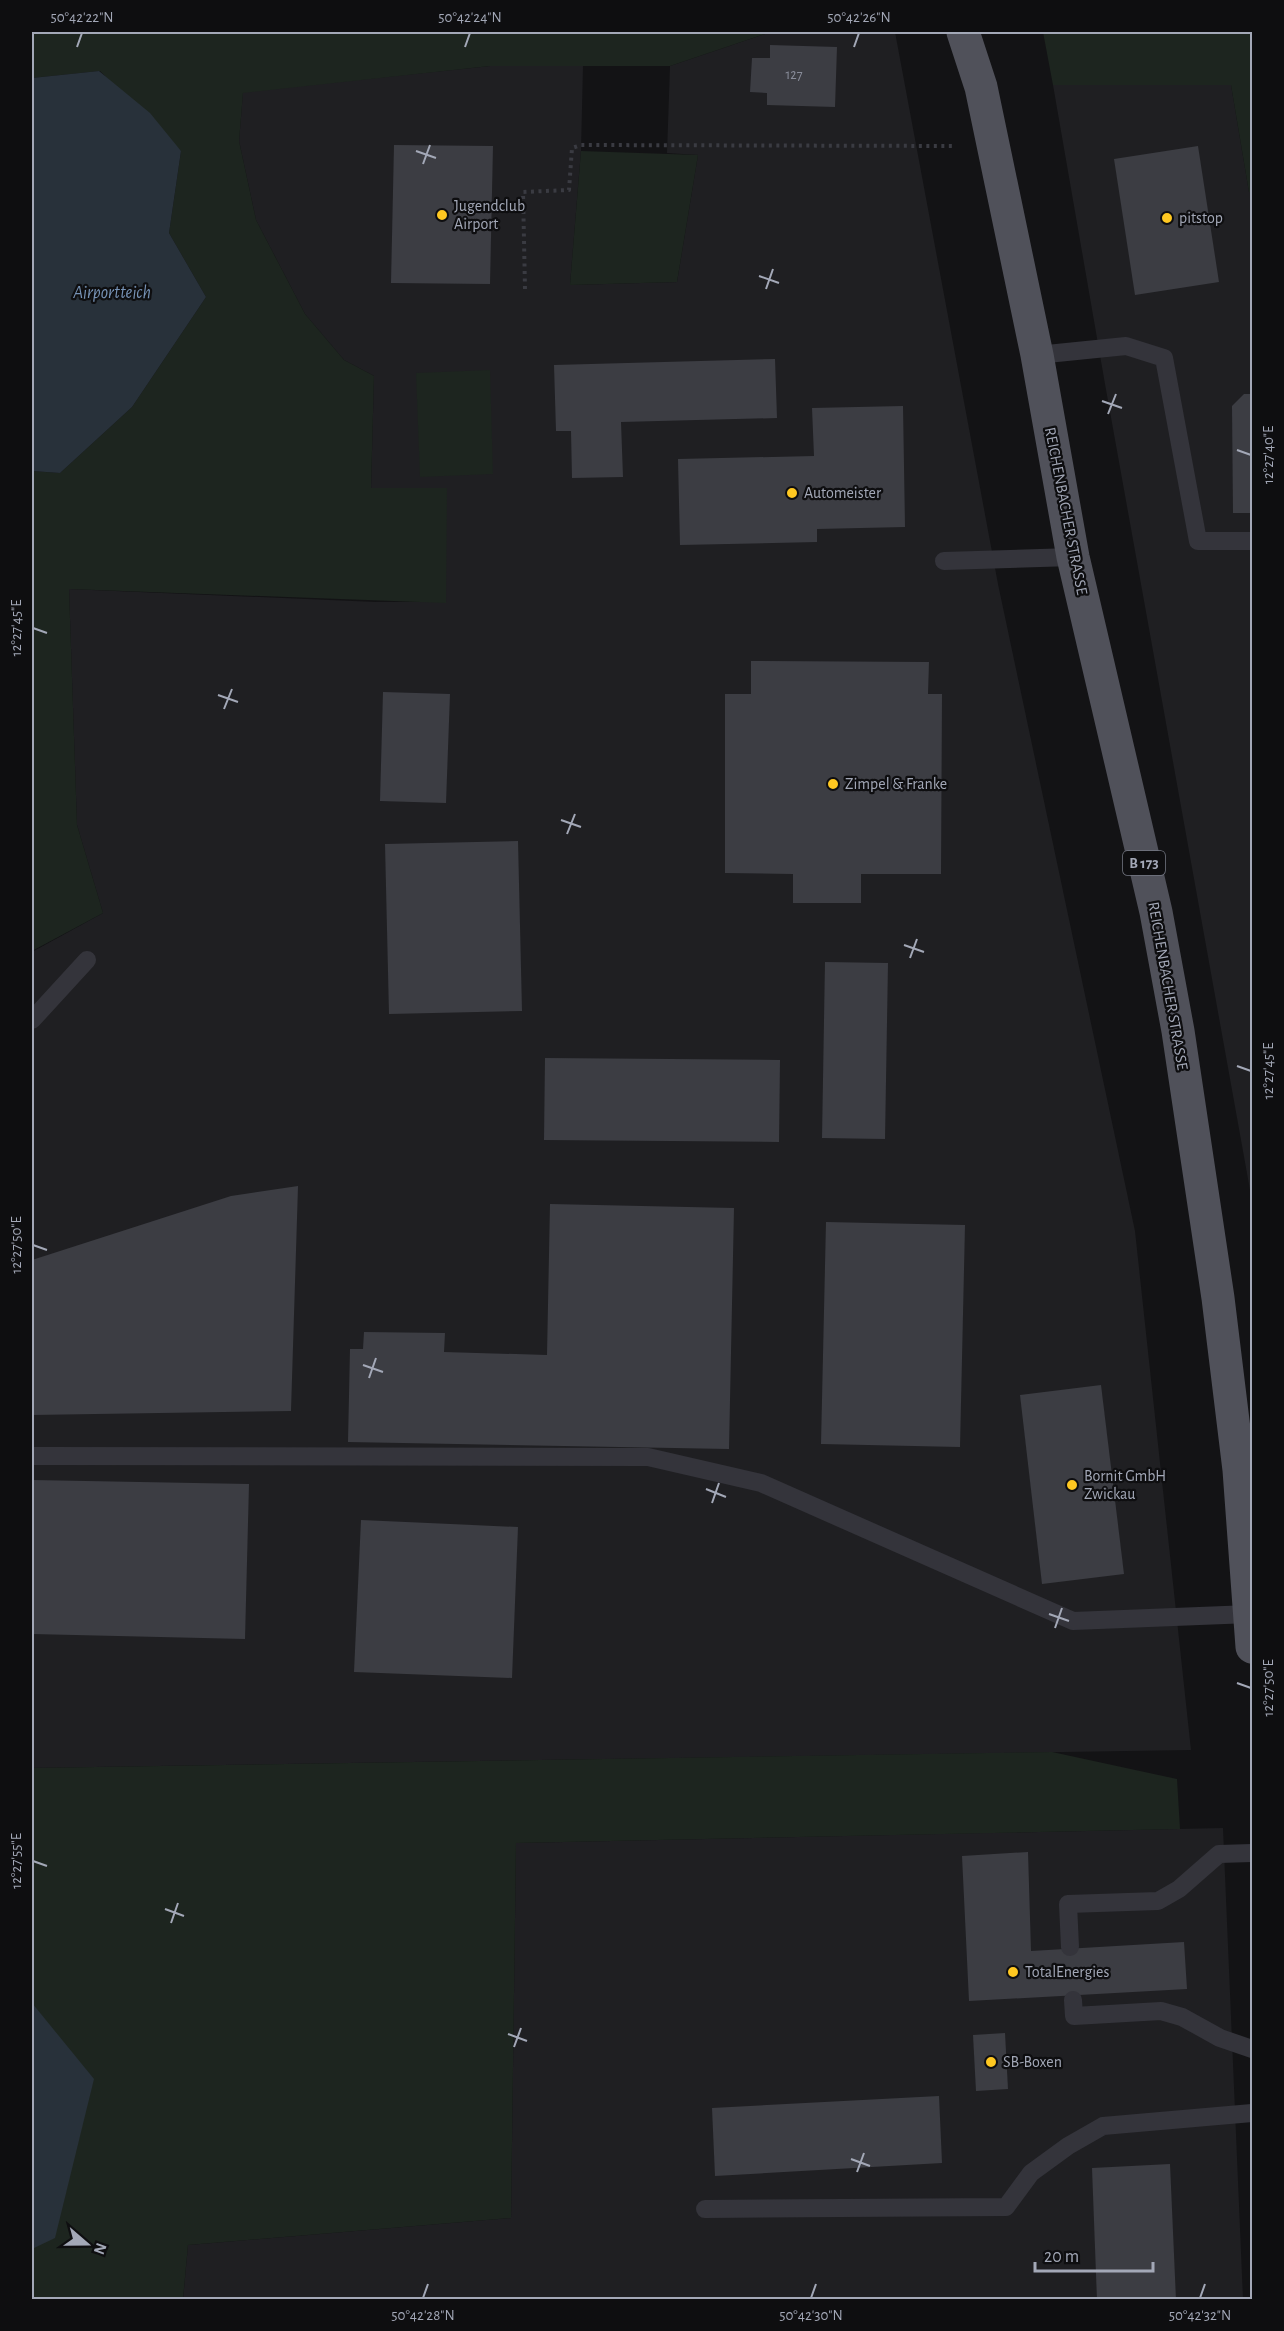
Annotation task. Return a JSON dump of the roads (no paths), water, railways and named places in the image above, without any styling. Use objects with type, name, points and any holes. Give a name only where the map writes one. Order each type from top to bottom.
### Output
[{"type":"main road","name":"REICHENBACHER STRASSE","points":[[963,32],[981,87],[1037,355],[1073,557],[1156,912],[1178,1031],[1246,1470],[1252,1647]]},
{"type":"main road","name":"REICHENBACHER STRASSE","points":[[979,32],[981,87]]},
{"type":"lane","points":[[1037,355],[1126,346],[1164,358],[1198,541],[1252,541]]},
{"type":"lane","points":[[945,561],[1073,557]]},
{"type":"lane","points":[[32,1020],[87,960]]},
{"type":"lane","points":[[32,1456],[648,1457],[761,1483],[1073,1621],[1250,1614]]},
{"type":"lane","points":[[1070,1947],[1068,1904],[1158,1901],[1179,1889],[1219,1854],[1252,1853]]},
{"type":"lane","points":[[1073,2000],[1074,2016],[1161,2011],[1182,2017],[1220,2038],[1252,2049]]},
{"type":"lane","points":[[705,2209],[1006,2207],[1030,2173],[1068,2146],[1103,2126],[1252,2114]]},
{"type":"water","name":"Airportteich","points":[[99,71],[150,113],[181,151],[169,233],[206,297],[132,407],[60,473],[32,471],[32,78]]},
{"type":"water","points":[[32,2003],[94,2079],[55,2238],[32,2249]]},
{"type":"place","name":"Jugendclub Airport","points":[[442,215]]},
{"type":"place","name":"pitstop","points":[[1167,218]]},
{"type":"place","name":"Automeister","points":[[792,493]]},
{"type":"place","name":"Zimpel & Franke","points":[[833,784]]},
{"type":"place","name":"Bornit GmbH Zwickau","points":[[1072,1485]]},
{"type":"place","name":"TotalEnergies","points":[[1013,1972]]},
{"type":"place","name":"SB-Boxen","points":[[991,2062]]}]
